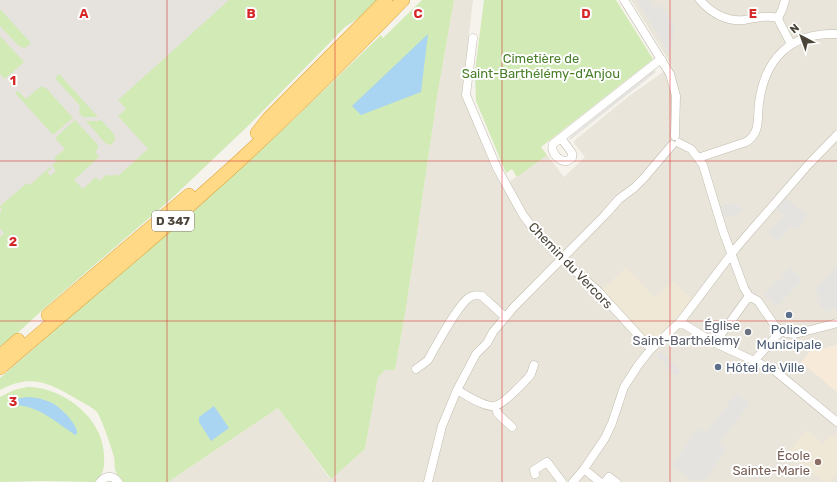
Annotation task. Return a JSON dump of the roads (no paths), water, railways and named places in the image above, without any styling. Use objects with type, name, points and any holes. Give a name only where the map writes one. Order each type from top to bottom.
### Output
[{"type":"highway","points":[[365,20],[381,0]]},
{"type":"highway","points":[[258,133],[268,119],[386,0]]},
{"type":"highway","name":"D 347","points":[[0,356],[204,182],[332,64],[396,0]]},
{"type":"highway","name":"D 347","points":[[0,368],[207,191],[339,66],[403,0]]},
{"type":"highway","points":[[339,66],[348,62],[412,0]]},
{"type":"street","points":[[428,482],[441,432],[457,390],[476,354],[487,343],[493,332],[505,317],[606,215],[619,199],[634,188],[644,178],[675,142],[677,109],[676,96],[670,74],[624,0]]},
{"type":"street","points":[[700,0],[712,12],[728,19],[744,20],[766,16],[778,18]]},
{"type":"street","points":[[785,0],[778,18],[791,44]]},
{"type":"street","points":[[698,158],[752,139],[757,128],[759,102],[764,78],[775,59],[791,44],[812,35],[837,34]]},
{"type":"street","name":"Chemin du Vercors","points":[[473,38],[466,95],[497,168],[523,215],[534,231],[598,292],[652,349]]},
{"type":"street","points":[[561,138],[657,62],[662,60]]},
{"type":"street","points":[[573,482],[584,469],[604,438],[626,383],[652,349],[680,322],[732,253],[808,165],[837,136]]},
{"type":"street","points":[[675,142],[688,147],[698,158],[704,169],[723,231],[744,288],[749,296],[758,302],[772,324],[781,331],[795,334],[837,323]]},
{"type":"street","points":[[416,369],[428,360],[453,318],[469,298],[478,295],[482,296],[505,317]]},
{"type":"street","points":[[716,343],[749,296]]},
{"type":"street","points":[[680,322],[716,343],[774,370],[837,422]]},
{"type":"street","points":[[754,362],[781,331]]},
{"type":"street","points":[[457,390],[487,405],[494,406],[502,403],[528,378],[534,365]]},
{"type":"street","points":[[494,406],[498,414],[512,427]]},
{"type":"street","points":[[535,474],[534,470],[547,462],[562,482]]},
{"type":"street","points":[[584,469],[600,482]]},
{"type":"street","points":[[100,482],[105,477],[109,477],[115,478],[118,482]]},
{"type":"street","points":[[605,482],[609,477],[616,482]]},
{"type":"water","points":[[428,34],[421,92],[361,115],[352,106]]},
{"type":"water","points":[[26,397],[43,399],[55,405],[72,421],[77,430],[77,434],[75,435],[51,418],[38,411],[15,405],[14,402],[17,399]]},
{"type":"water","points":[[214,406],[229,428],[211,441],[199,422],[199,417]]},
{"type":"place","name":"Police Municipale","points":[[789,315]]},
{"type":"place","name":"Église Saint-Barthélemy","points":[[748,332]]},
{"type":"place","name":"Hôtel de Ville","points":[[718,367]]},
{"type":"place","name":"École Sainte-Marie","points":[[818,462]]},
{"type":"park label","name":"Cimetière de Saint-Barthélémy-d'Anjou","points":[[541,66]]}]
